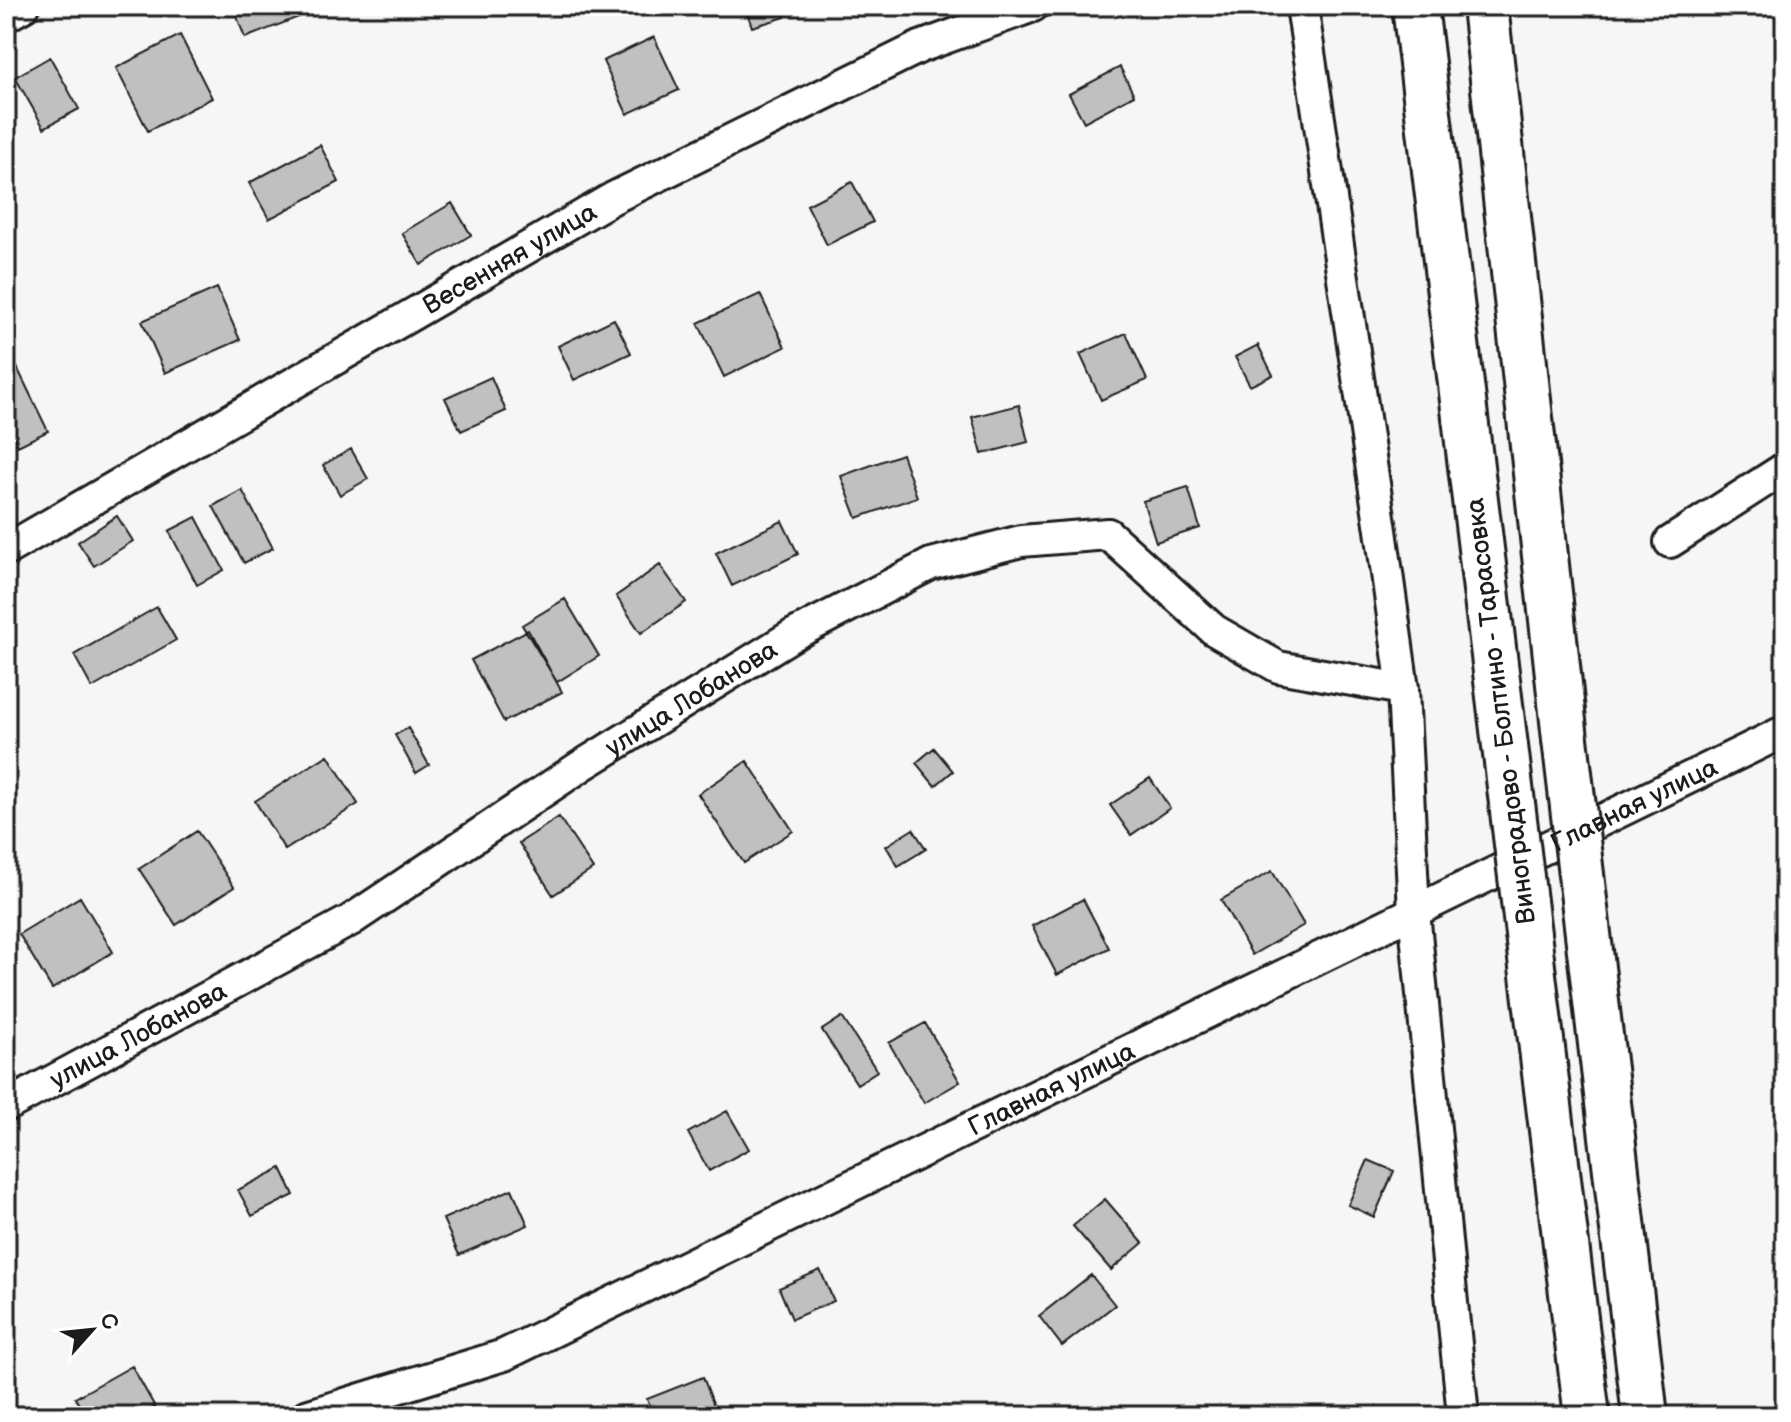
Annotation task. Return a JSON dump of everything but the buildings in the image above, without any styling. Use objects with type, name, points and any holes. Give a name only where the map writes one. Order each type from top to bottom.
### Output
[{"type":"main road","name":"Виноградово - Болтино - Тарасовка","points":[[1415,6],[1587,1416]]},
{"type":"main road","points":[[1485,6],[1565,739],[1645,1416]]},
{"type":"street","points":[[6,16],[24,6]]},
{"type":"street","name":"Весенняя улица","points":[[6,550],[613,198],[920,47],[1033,6]]},
{"type":"street","points":[[1302,6],[1403,689],[1414,912],[1463,1416]]},
{"type":"street","points":[[1670,542],[1785,468]]},
{"type":"street","name":"улица Лобанова","points":[[6,1106],[351,920],[581,766],[793,635],[931,564],[1021,541],[1108,534],[1214,630],[1278,667],[1403,689]]},
{"type":"street","name":"Главная улица","points":[[306,1416],[504,1355],[1785,731]]}]
